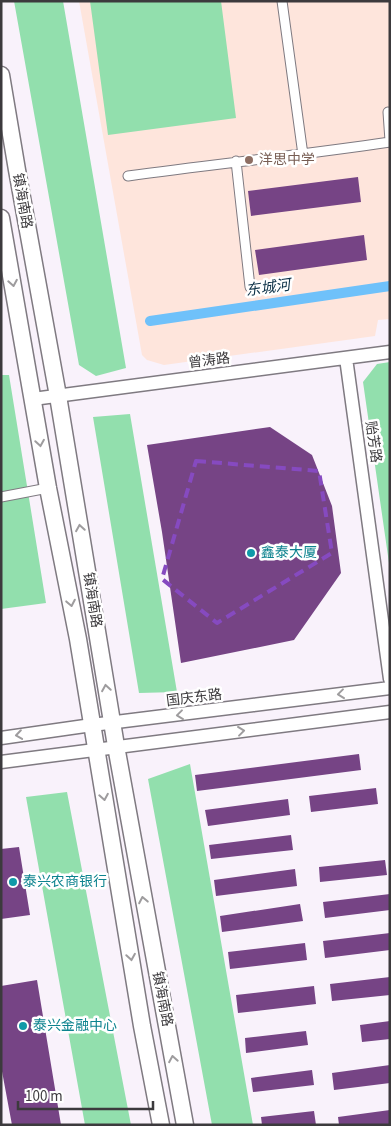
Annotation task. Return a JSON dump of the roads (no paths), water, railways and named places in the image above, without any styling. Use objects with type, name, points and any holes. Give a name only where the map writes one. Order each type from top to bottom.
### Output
[{"type":"highway","name":"镇海南路","points":[[1,75],[58,396],[116,746],[184,1125]]},
{"type":"highway","name":"镇海南路","points":[[1,218],[48,488],[78,639],[142,1026],[161,1125]]},
{"type":"main road","name":"曾涛路","points":[[33,399],[390,352]]},
{"type":"main road","name":"贻芳路","points":[[346,358],[390,679]]},
{"type":"main road","name":"国庆东路","points":[[1,738],[390,688]]},
{"type":"main road","points":[[1,762],[390,712]]},
{"type":"street","points":[[282,1],[303,155]]},
{"type":"street","points":[[128,176],[236,161],[303,155],[390,142],[388,112]]},
{"type":"street","points":[[236,161],[250,287]]},
{"type":"street","points":[[1,497],[48,488]]},
{"type":"waterway","name":"东城河","points":[[150,321],[390,286]]},
{"type":"place","name":"洋思中学","points":[[249,160]]},
{"type":"place","name":"鑫泰大厦","points":[[251,553]]},
{"type":"place","name":"泰兴农商银行","points":[[13,882]]},
{"type":"place","name":"泰兴金融中心","points":[[23,1026]]}]
